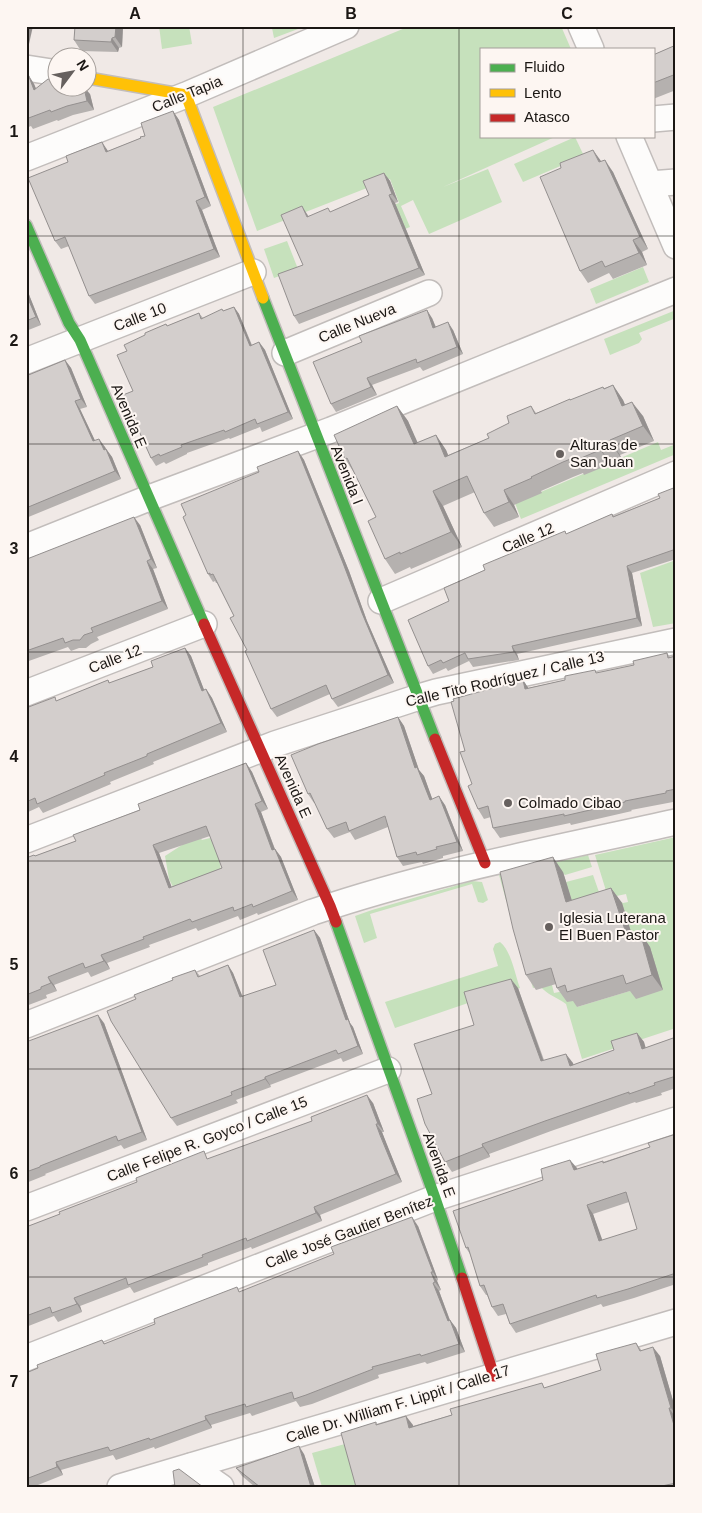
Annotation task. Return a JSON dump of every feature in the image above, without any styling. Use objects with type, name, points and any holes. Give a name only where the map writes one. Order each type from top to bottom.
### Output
[{"type":"street","name":"Calle Tapia","points":[[26,158],[186,95],[346,26]]},
{"type":"street","points":[[581,26],[591,48]]},
{"type":"street","points":[[26,68],[48,71]]},
{"type":"street","points":[[98,80],[186,95]]},
{"type":"street","name":"Avenida I","points":[[186,95],[316,436],[485,863]]},
{"type":"street","points":[[654,119],[676,117]]},
{"type":"street","points":[[630,138],[676,246]]},
{"type":"street","points":[[650,184],[676,182]]},
{"type":"street","name":"Avenida E","points":[[26,225],[69,322],[80,340],[330,906],[435,1198],[494,1376]]},
{"type":"street","name":"Calle 10","points":[[26,361],[253,272]]},
{"type":"street","points":[[26,547],[149,498],[316,436],[676,290]]},
{"type":"street","name":"Calle Nueva","points":[[285,353],[429,293]]},
{"type":"street","name":"Calle 12","points":[[381,602],[676,474]]},
{"type":"street","name":"Calle 12","points":[[26,693],[204,624]]},
{"type":"street","name":"Calle Tito Rodríguez / Calle 13","points":[[26,840],[260,749],[419,697],[676,641]]},
{"type":"street","points":[[26,1025],[345,901],[485,863],[676,822]]},
{"type":"street","name":"Calle Felipe R. Goyco / Calle 15","points":[[26,1208],[388,1070]]},
{"type":"street","name":"Calle José Gautier Benítez","points":[[26,1358],[435,1198],[676,1120]]},
{"type":"street","name":"Calle Dr. William F. Lippit / Calle 17","points":[[120,1487],[676,1322]]},
{"type":"street","points":[[191,1466],[221,1487]]},
{"type":"green space","points":[[159,26],[189,26],[192,44],[162,49]]},
{"type":"green space","points":[[306,26],[274,38],[272,28]]},
{"type":"green space","points":[[410,26],[561,26],[571,48],[480,48],[480,138],[553,138],[443,187],[488,169],[502,202],[429,234],[413,200],[401,206],[410,227],[374,241],[388,207],[399,203],[390,179],[257,231],[213,107]]},
{"type":"green space","points":[[573,138],[575,138],[584,156],[523,182],[514,164]]},
{"type":"green space","points":[[287,241],[298,269],[274,278],[264,249]]},
{"type":"green space","points":[[643,267],[649,282],[596,304],[590,289]]},
{"type":"green space","points":[[676,310],[676,318],[639,333],[642,339],[639,343],[610,355],[604,339]]},
{"type":"green space","points":[[658,442],[661,450],[676,444],[676,454],[521,519],[515,503]]},
{"type":"green space","points":[[676,560],[676,623],[653,627],[640,573]]},
{"type":"green space","points":[[197,833],[202,840],[210,838],[218,854],[221,872],[173,887],[169,879],[165,856],[182,845],[182,840]]},
{"type":"green space","points":[[676,837],[676,1028],[582,1059],[566,1004],[540,986],[533,988],[512,919],[552,985],[554,993],[564,991],[575,1000],[577,1007],[633,990],[662,990],[650,948],[637,951],[622,904],[617,900],[623,903],[628,902],[626,894],[612,897],[607,894],[595,855]]},
{"type":"green space","points":[[588,855],[592,867],[565,875],[558,869],[506,900],[499,875]]},
{"type":"green space","points":[[593,875],[600,895],[584,940],[566,882]]},
{"type":"green space","points":[[472,881],[482,882],[488,900],[483,903],[478,902],[472,884],[370,914],[377,938],[364,943],[355,916]]},
{"type":"green space","points":[[500,942],[510,957],[520,988],[471,1002],[395,1028],[385,1002],[498,966],[493,949],[495,944]]},
{"type":"green space","points":[[345,1444],[358,1487],[322,1487],[312,1453]]},
{"type":"building","points":[[75,26],[116,26],[115,37],[112,38],[111,42],[74,40]]},
{"type":"building","points":[[676,45],[676,74],[654,83],[654,55]]},
{"type":"building","points":[[26,74],[28,74],[34,90],[48,79],[48,98],[86,98],[87,101],[51,112],[50,110],[26,119]]},
{"type":"building","points":[[173,111],[205,197],[196,201],[214,249],[89,296],[65,237],[55,241],[28,178],[68,162],[66,156],[102,142],[106,152],[141,138],[145,136],[141,123]]},
{"type":"building","points":[[593,150],[599,162],[605,160],[640,237],[633,240],[639,253],[605,267],[602,261],[580,271],[540,177],[561,168],[560,163]]},
{"type":"building","points":[[384,173],[392,194],[389,195],[419,268],[294,316],[278,274],[303,265],[281,215],[302,206],[307,217],[328,208],[330,212],[369,195],[363,181]]},
{"type":"building","points":[[26,294],[36,317],[26,321]]},
{"type":"building","points":[[234,307],[250,346],[259,342],[288,412],[257,424],[255,419],[225,432],[224,430],[181,445],[182,447],[151,458],[123,395],[133,391],[117,355],[127,351],[124,345],[166,324],[167,326],[199,313],[201,319],[222,309],[223,311]]},
{"type":"building","points":[[427,310],[433,328],[448,322],[457,347],[417,363],[416,359],[367,378],[371,387],[331,404],[313,362],[362,342],[359,336]]},
{"type":"building","points":[[65,360],[81,399],[75,401],[93,441],[99,439],[104,450],[106,449],[115,471],[26,508],[26,376]]},
{"type":"building","points":[[613,385],[622,406],[632,402],[643,426],[610,440],[611,443],[600,448],[600,450],[574,461],[573,458],[563,462],[504,490],[509,502],[484,513],[467,476],[433,491],[451,532],[385,559],[368,521],[376,517],[334,435],[397,406],[414,444],[436,435],[445,457],[489,438],[487,434],[509,423],[507,416],[531,406],[535,414],[570,399]]},
{"type":"building","points":[[298,451],[388,675],[332,699],[326,685],[271,709],[245,651],[247,650],[230,618],[234,616],[213,574],[208,574],[183,517],[186,515],[181,504],[259,472],[257,467]]},
{"type":"building","points":[[676,487],[676,549],[627,566],[637,618],[512,646],[514,652],[468,659],[465,653],[443,663],[441,660],[428,666],[408,620],[449,601],[444,588],[485,570],[483,565],[565,531],[566,534],[612,514],[613,517],[660,498],[658,494]]},
{"type":"building","points":[[134,517],[151,559],[147,561],[162,601],[91,628],[93,632],[84,635],[80,640],[65,643],[63,638],[26,651],[26,558]]},
{"type":"building","points":[[185,648],[202,691],[206,689],[221,723],[37,804],[35,798],[26,802],[26,708],[55,697],[56,701],[108,680],[109,683],[153,667],[151,661]]},
{"type":"building","points":[[667,653],[668,658],[676,656],[676,789],[666,791],[666,793],[564,816],[564,814],[493,828],[488,806],[478,809],[468,786],[472,784],[460,752],[465,751],[451,702],[454,701],[453,699],[523,680],[525,689],[565,680],[565,676],[595,670],[596,673],[634,665],[633,661]]},
{"type":"building","points":[[398,717],[415,768],[417,767],[430,800],[439,796],[457,842],[436,847],[437,849],[417,855],[416,852],[397,857],[385,816],[349,831],[346,822],[327,829],[310,793],[308,794],[291,755]]},
{"type":"building","points":[[246,763],[262,801],[255,804],[272,850],[275,849],[292,891],[253,907],[252,904],[234,911],[233,907],[192,922],[190,919],[143,937],[144,939],[101,955],[104,961],[85,968],[83,963],[48,977],[51,983],[26,995],[26,858],[76,841],[73,835],[140,810],[138,804]],"holes":[[[206,826],[222,868],[169,888],[153,845]]]},
{"type":"building","points":[[553,857],[566,902],[611,888],[627,936],[640,932],[652,975],[626,984],[623,975],[567,992],[565,985],[557,988],[551,968],[526,975],[500,872]]},
{"type":"building","points":[[314,930],[346,1020],[348,1019],[358,1046],[338,1054],[336,1050],[265,1077],[265,1079],[231,1092],[232,1095],[171,1118],[111,1021],[107,1011],[136,999],[134,995],[195,970],[198,977],[228,965],[240,997],[276,985],[263,950]]},
{"type":"building","points":[[511,979],[541,1061],[566,1054],[570,1066],[614,1050],[611,1041],[637,1033],[642,1049],[676,1037],[676,1076],[654,1083],[655,1085],[629,1094],[629,1092],[482,1144],[483,1147],[445,1162],[425,1124],[417,1099],[432,1094],[414,1044],[474,1025],[464,992]]},
{"type":"building","points":[[98,1015],[142,1132],[118,1141],[116,1136],[26,1172],[26,1042]]},
{"type":"building","points":[[367,1095],[380,1135],[396,1174],[314,1207],[316,1213],[247,1241],[246,1238],[202,1255],[203,1257],[128,1285],[126,1278],[74,1298],[77,1304],[52,1313],[50,1307],[26,1316],[26,1227],[60,1214],[59,1212],[137,1182],[136,1178],[204,1151],[207,1159],[312,1121],[311,1117]]},
{"type":"building","points":[[676,1134],[676,1273],[597,1298],[596,1295],[510,1324],[503,1304],[492,1307],[484,1285],[480,1286],[468,1247],[466,1248],[453,1211],[543,1180],[541,1169],[570,1160],[574,1170],[603,1161],[603,1163],[650,1147],[648,1143]],"holes":[[[626,1192],[637,1229],[599,1241],[587,1205]]]},
{"type":"building","points":[[412,1217],[433,1272],[431,1272],[435,1282],[433,1283],[459,1344],[421,1356],[420,1354],[372,1367],[373,1369],[294,1399],[292,1392],[246,1407],[245,1404],[205,1416],[206,1420],[150,1440],[149,1438],[110,1451],[108,1447],[56,1462],[57,1467],[26,1479],[26,1373],[38,1368],[37,1365],[102,1340],[104,1344],[155,1324],[154,1319],[237,1287],[239,1292],[334,1254],[331,1247]]},
{"type":"building","points":[[636,1343],[640,1351],[653,1347],[671,1408],[669,1408],[676,1432],[676,1483],[657,1487],[356,1487],[341,1433],[376,1422],[376,1425],[406,1416],[409,1428],[452,1415],[450,1409],[542,1383],[544,1388],[601,1370],[596,1354]]},
{"type":"building","points":[[299,1446],[311,1487],[260,1487],[236,1468]]},
{"type":"building","points":[[179,1469],[203,1487],[175,1487],[173,1471]]},
{"type":"traffic: fast","points":[[26,225],[69,323],[80,340],[204,624]]},
{"type":"traffic: fast","points":[[263,298],[435,739]]},
{"type":"traffic: fast","points":[[336,922],[462,1278]]},
{"type":"traffic: slow","points":[[98,80],[186,95],[263,298]]},
{"type":"traffic: jam","points":[[204,624],[336,922]]},
{"type":"traffic: jam","points":[[435,739],[485,863]]},
{"type":"traffic: jam","points":[[462,1278],[494,1376]]},
{"type":"place","name":"Alturas de San Juan","points":[[560,454]]},
{"type":"place","name":"Colmado Cibao","points":[[508,803]]},
{"type":"place","name":"Iglesia Luterana El Buen Pastor","points":[[549,927]]}]
